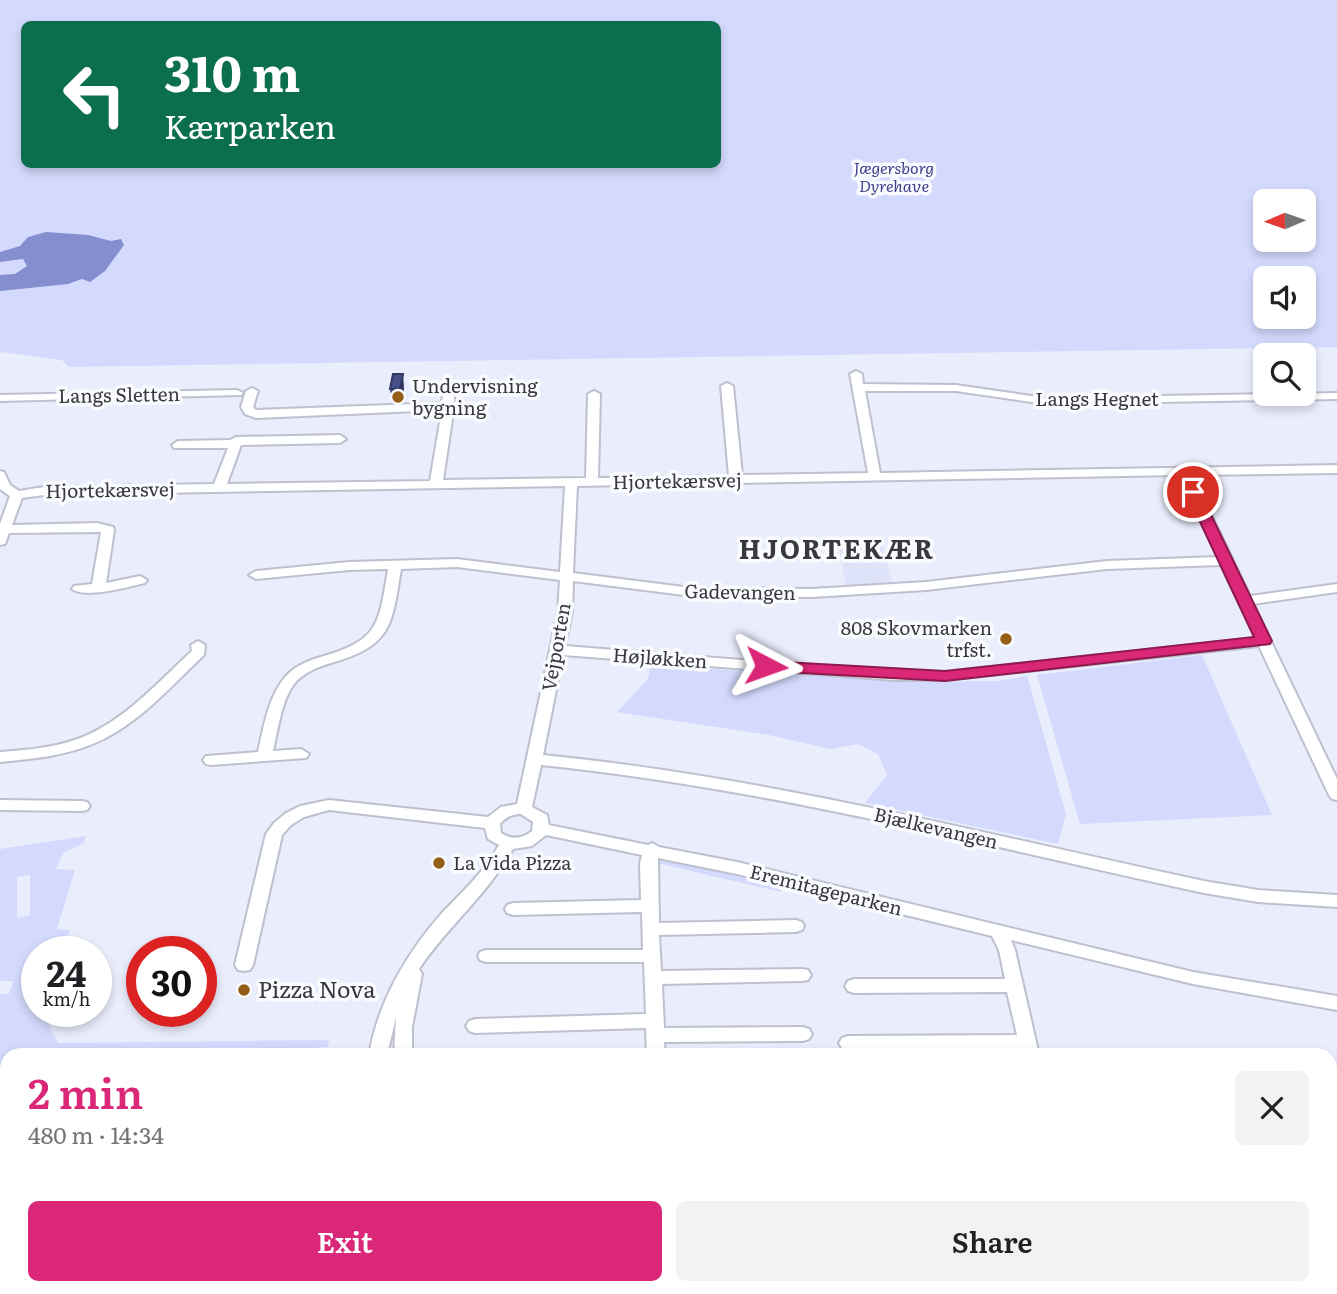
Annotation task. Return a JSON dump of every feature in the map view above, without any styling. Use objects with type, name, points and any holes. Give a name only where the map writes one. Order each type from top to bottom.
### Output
[{"type":"street","points":[[856,373],[875,478]]},
{"type":"street","points":[[436,485],[450,386]]},
{"type":"street","points":[[727,386],[736,481]]},
{"type":"street","name":"Langs Hegnet","points":[[858,387],[956,388],[1045,401],[1337,396]]},
{"type":"street","points":[[252,391],[247,407],[249,412],[256,414],[448,407]]},
{"type":"street","name":"Langs Sletten","points":[[0,398],[237,393]]},
{"type":"street","points":[[592,483],[594,394]]},
{"type":"street","points":[[178,445],[340,439]]},
{"type":"street","points":[[219,488],[233,444]]},
{"type":"street","name":"Hjortekærsvej","points":[[17,495],[44,491],[1337,469]]},
{"type":"street","points":[[1184,472],[1337,795]]},
{"type":"street","points":[[0,475],[5,486],[17,495],[6,511],[3,535],[97,527],[108,530],[98,588]]},
{"type":"street","name":"Vejporten","points":[[524,809],[558,650],[567,577],[571,483]]},
{"type":"street","name":"Gadevangen","points":[[256,575],[395,564],[480,565],[692,592],[812,593],[926,586],[1079,567],[1226,561]]},
{"type":"street","points":[[264,757],[283,691],[289,681],[315,663],[361,649],[380,633],[386,619],[395,564]]},
{"type":"street","points":[[79,589],[140,580]]},
{"type":"street","points":[[1245,601],[1337,588]]},
{"type":"street","name":"Højløkken","points":[[558,650],[920,677],[976,674],[1264,641]]},
{"type":"street","points":[[0,757],[30,754],[92,740],[114,727],[199,652],[198,645]]},
{"type":"street","points":[[211,760],[301,754]]},
{"type":"street","name":"Bjælkevangen","points":[[534,760],[628,768],[735,785],[1205,887],[1290,899],[1337,901]]},
{"type":"street","points":[[244,965],[274,834],[292,815],[330,804],[492,823]]},
{"type":"street","points":[[0,805],[82,806]]},
{"type":"street","points":[[524,809],[541,819],[542,829],[530,841],[508,843],[494,835],[492,823],[504,811],[524,809]]},
{"type":"street","name":"Eremitageparken","points":[[542,829],[652,849],[1193,978],[1337,1003]]},
{"type":"street","points":[[379,1048],[381,1034],[398,990],[446,921],[492,872],[508,843]]},
{"type":"street","points":[[652,849],[649,864],[656,1048]]},
{"type":"street","points":[[513,909],[650,906]]},
{"type":"street","points":[[651,929],[796,926]]},
{"type":"street","points":[[848,1043],[1029,1048],[1007,950],[999,932]]},
{"type":"street","points":[[486,956],[652,956]]},
{"type":"street","points":[[403,1048],[403,1027],[415,966]]},
{"type":"street","points":[[653,978],[803,975]]},
{"type":"street","points":[[854,986],[1014,985]]},
{"type":"street","points":[[475,1026],[655,1028],[803,1034]]},
{"type":"shaded area","points":[[882,543],[893,586],[846,587],[839,546]]},
{"type":"green space","name":"Jægersborg Dyrehave","points":[[0,0],[1337,0],[1337,347],[1316,347],[1316,343],[1253,343],[1253,348],[69,367],[62,360],[0,352]]},
{"type":"green space","points":[[1202,655],[1272,815],[1080,824],[1037,675]]},
{"type":"green space","points":[[651,665],[909,682],[999,681],[1027,676],[1066,814],[1058,844],[865,803],[887,775],[878,754],[858,744],[830,749],[769,735],[617,712],[648,679]]},
{"type":"green space","points":[[86,836],[84,843],[63,853],[56,869],[75,870],[57,929],[70,930],[68,936],[21,936],[21,1027],[50,1027],[58,1043],[329,1040],[328,1047],[0,1048],[0,994],[9,994],[13,981],[0,981],[0,849]],"holes":[[[30,875],[30,915],[17,918],[17,877]]]},
{"type":"green space","points":[[663,859],[783,886],[781,892],[657,863]]},
{"type":"water","points":[[46,232],[88,235],[111,241],[121,239],[124,245],[105,271],[90,282],[82,279],[68,284],[0,291],[0,275],[15,274],[27,266],[23,259],[0,262],[0,252],[20,246],[28,237]]},
{"type":"building","points":[[393,374],[403,374],[400,389],[390,389]]},
{"type":"place","name":"Undervisning bygning","points":[[398,397]]},
{"type":"place","name":"808 Skovmarken trfst.","points":[[1006,639]]},
{"type":"place","name":"La Vida Pizza","points":[[439,863]]},
{"type":"place","name":"Pizza Nova","points":[[244,990]]},
{"type":"district","name":"HJORTEKÆR","points":[[837,550]]},
{"type":"route","points":[[766,666],[895,676],[945,676],[1264,641],[1193,492]]}]
